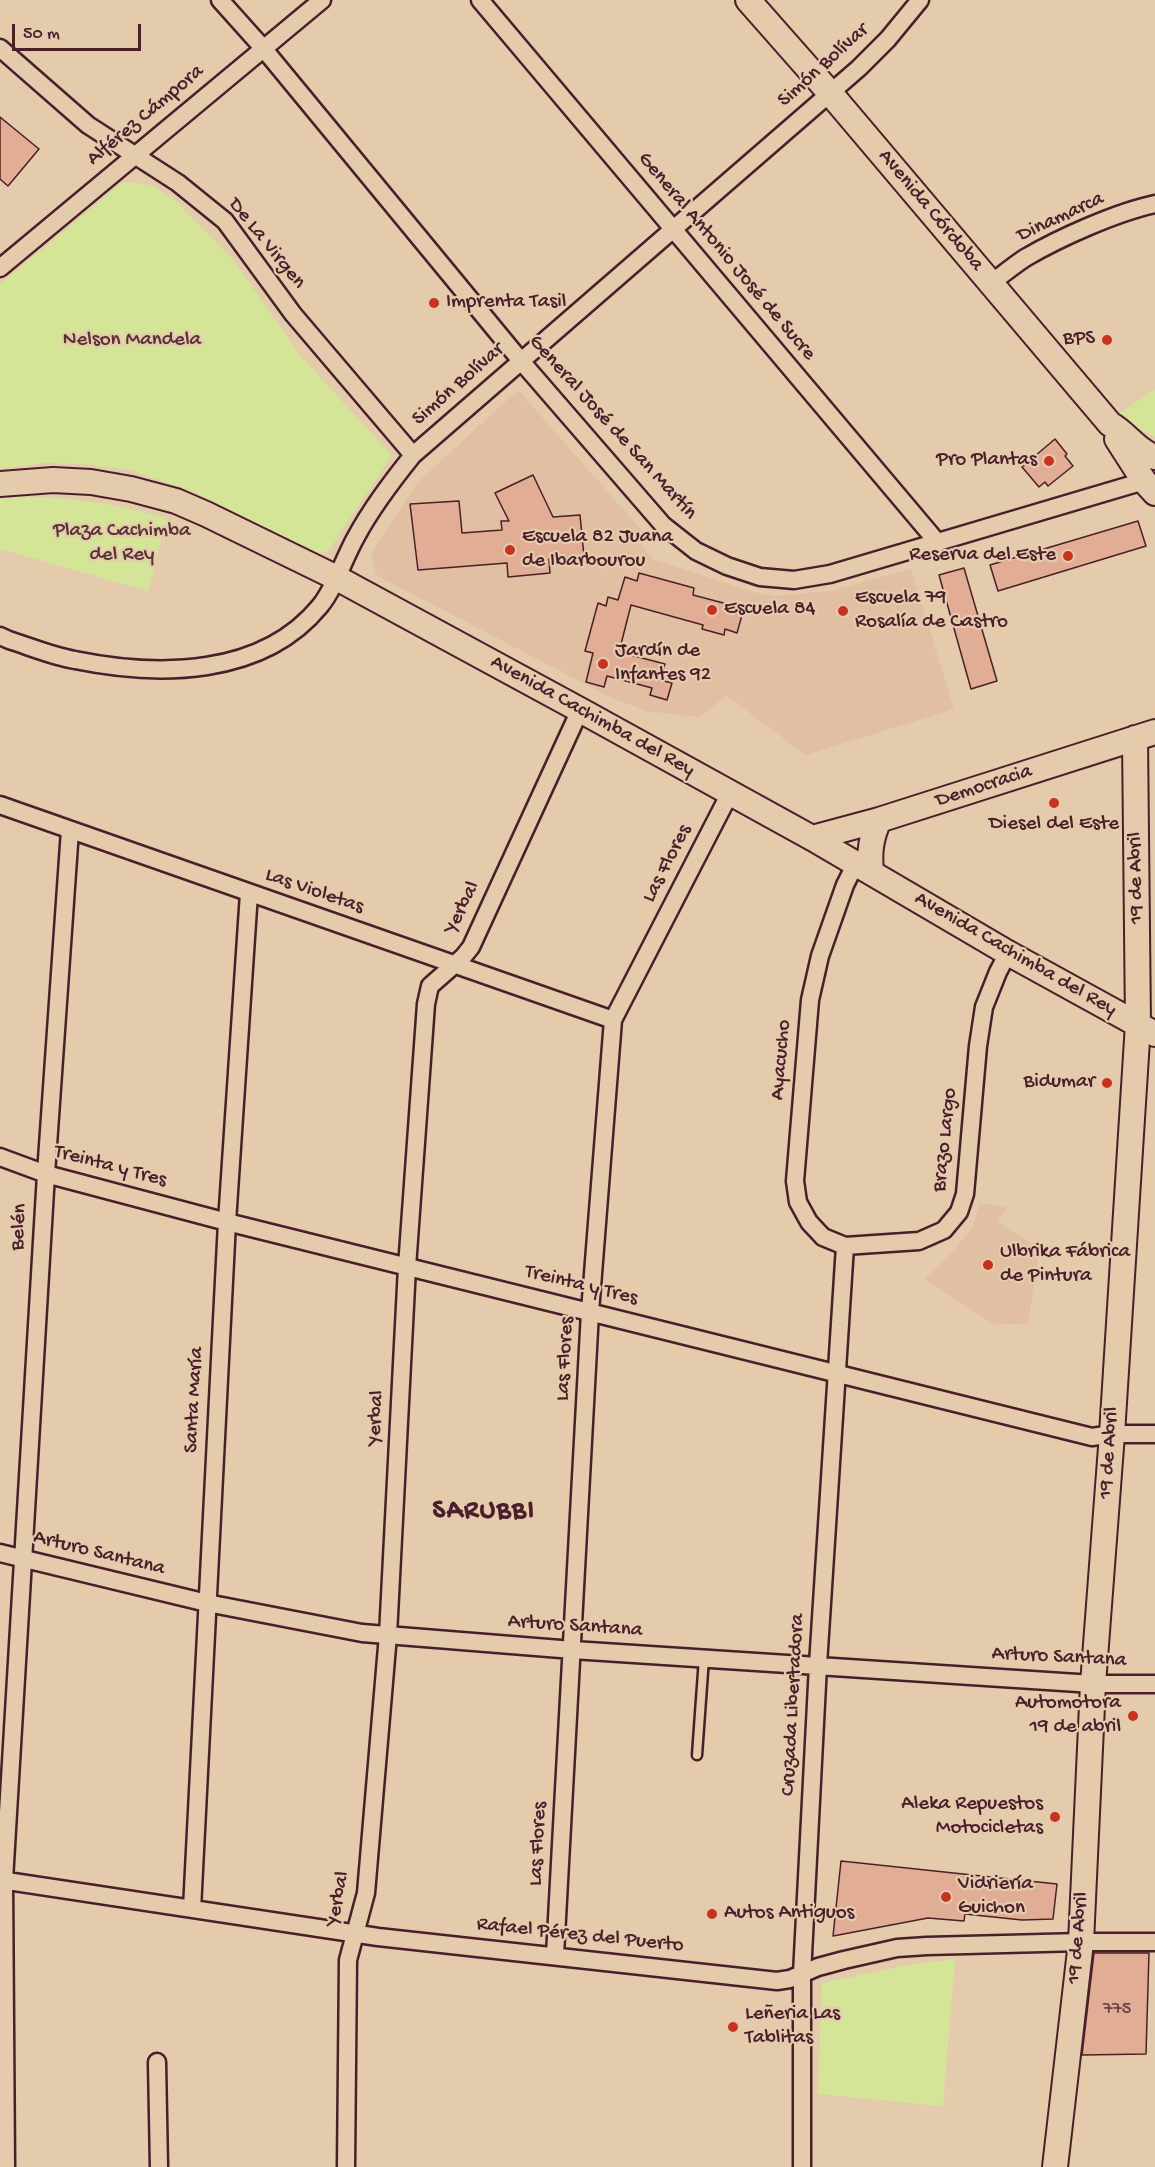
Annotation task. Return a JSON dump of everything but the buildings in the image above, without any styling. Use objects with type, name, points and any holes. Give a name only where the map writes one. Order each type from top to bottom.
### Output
[{"type":"street","name":"General José de San Martín","points":[[220,0],[263,48],[521,361],[663,525],[696,551],[727,566],[760,577],[794,580],[830,574],[1149,487]]},
{"type":"street","name":"Alférez Cámpora","points":[[0,268],[322,0]]},
{"type":"street","name":"General Antonio José de Sucre","points":[[480,0],[938,543]]},
{"type":"street","name":"Avenida Córdoba","points":[[748,0],[830,93],[1110,424],[1119,428],[1141,451],[1155,457]]},
{"type":"street","name":"Simón Bolívar","points":[[0,636],[74,660],[113,666],[169,669],[207,667],[246,657],[274,645],[298,629],[322,604],[356,537],[381,496],[413,455],[859,68],[888,39],[920,0]]},
{"type":"street","name":"De La Virgen","points":[[0,48],[87,125],[178,183],[225,221],[293,314],[413,455]]},
{"type":"street","name":"Dinamarca","points":[[991,283],[1026,258],[1078,232],[1136,208],[1155,204]]},
{"type":"street","name":"Avenida Córdoba","points":[[1110,424],[1112,432],[1149,487]]},
{"type":"street","name":"Avenida Cachimba del Rey","points":[[0,484],[53,480],[91,482],[131,489],[176,501],[335,577],[580,710],[864,867],[1008,953],[1147,1029]]},
{"type":"street","name":"Yerbal","points":[[346,2167],[348,1960],[366,1893],[388,1635],[408,1267],[426,1004],[430,986],[471,947],[580,710]]},
{"type":"street","name":"Democracia","points":[[812,838],[879,820],[1145,735]]},
{"type":"street","name":"19 de Abril","points":[[1055,2167],[1081,1942],[1093,1684],[1147,1029],[1145,735]]},
{"type":"street","name":"Las Flores","points":[[555,1955],[590,1312],[613,1020],[730,793]]},
{"type":"street","name":"Las Violetas","points":[[0,805],[613,1020]]},
{"type":"street","points":[[864,867],[869,856],[871,838],[879,820]]},
{"type":"street","name":"Belén","points":[[6,2167],[2,1880],[70,830]]},
{"type":"street","name":"Ayacucho","points":[[845,1246],[823,1237],[809,1222],[798,1202],[795,1181],[810,1000],[820,956],[845,885],[864,867]]},
{"type":"street","name":"Santa María","points":[[192,1909],[227,1222],[249,893]]},
{"type":"street","name":"Brazo Largo","points":[[845,1246],[919,1241],[944,1230],[959,1212],[965,1194],[978,1046],[984,1007],[994,980],[1008,953]]},
{"type":"street","name":"Treinta y Tres","points":[[0,1157],[46,1174],[227,1222],[1092,1437],[1112,1434],[1155,1434]]},
{"type":"street","name":"Cruzada Libertadora","points":[[802,2167],[802,1974],[818,1665],[845,1246]]},
{"type":"street","name":"Arturo Santana","points":[[0,1553],[207,1603],[362,1633],[573,1650],[1093,1684],[1155,1684]]},
{"type":"street","name":"Rafael Pérez del Puerto","points":[[2,1880],[356,1933],[777,1981],[844,1960],[897,1948],[1155,1942]]},
{"type":"street","points":[[157,2062],[159,2167]]},
{"type":"lane","points":[[697,1755],[704,1658]]},
{"type":"shaded area","points":[[518,390],[645,534],[639,542],[654,560],[773,596],[830,591],[911,569],[954,709],[806,755],[727,696],[698,717],[646,711],[610,697],[376,575],[371,555],[417,483]]},
{"type":"shaded area","name":"Ulbrika Fábrica de Pintura","points":[[980,1203],[1008,1208],[997,1222],[1040,1249],[1028,1323],[995,1325],[925,1279],[972,1228]]},
{"type":"green space","name":"Nelson Mandela","points":[[123,182],[151,185],[177,202],[235,262],[298,353],[392,456],[328,552],[319,553],[189,490],[129,470],[84,464],[45,463],[0,469],[0,284]]},
{"type":"green space","points":[[1155,390],[1155,436],[1115,416]]},
{"type":"green space","name":"Plaza Cachimba del Rey","points":[[15,497],[92,502],[167,518],[148,591],[0,549],[0,499]]},
{"type":"green space","points":[[955,1959],[943,2106],[818,2094],[822,1983],[909,1965]]},
{"type":"place","name":"Imprenta Tasil","points":[[434,303]]},
{"type":"place","name":"BPS","points":[[1107,340]]},
{"type":"place","name":"Pro Plantas","points":[[1049,461]]},
{"type":"place","name":"Escuela 82 Juana de Ibarbourou","points":[[510,550]]},
{"type":"place","name":"Reserva del Este","points":[[1068,556]]},
{"type":"place","name":"Escuela 84","points":[[712,610]]},
{"type":"place","name":"Escuela 79 Rosalía de Castro","points":[[843,611]]},
{"type":"place","name":"Jardín de Infantes 92","points":[[603,664]]},
{"type":"place","name":"Diesel del Este","points":[[1054,803]]},
{"type":"place","name":"Bidumar","points":[[1107,1083]]},
{"type":"place","name":"Ulbrika Fábrica de Pintura","points":[[988,1265]]},
{"type":"place","name":"Automotora 19 de abril","points":[[1133,1716]]},
{"type":"place","name":"Aleka Repuestos Motocicletas","points":[[1055,1817]]},
{"type":"place","name":"Vidriería Guichon","points":[[946,1897]]},
{"type":"place","name":"Autos Antiguos","points":[[712,1914]]},
{"type":"place","name":"Leñeria Las Tablitas","points":[[733,2027]]},
{"type":"district","name":"SARUBBI","points":[[484,1513]]}]
